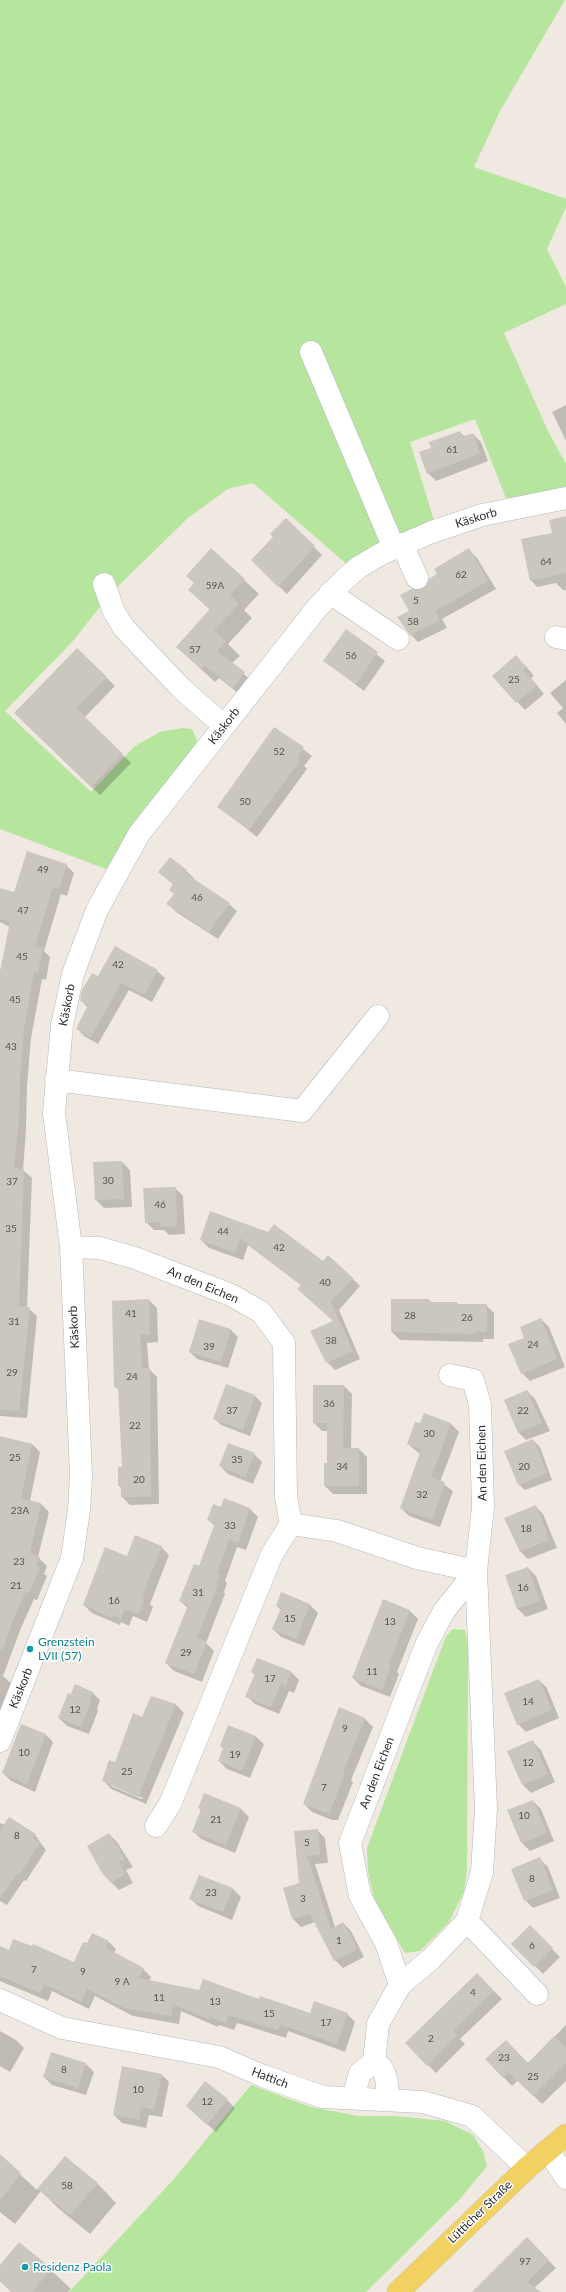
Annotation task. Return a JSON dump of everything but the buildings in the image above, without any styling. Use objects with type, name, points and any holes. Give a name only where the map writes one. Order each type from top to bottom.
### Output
[{"type":"main road","name":"Lütticher Straße","points":[[398,2292],[527,2168],[566,2136]]},
{"type":"street","points":[[311,352],[398,546],[417,578]]},
{"type":"street","name":"Käskorb","points":[[0,1741],[72,1558],[79,1510],[81,1474],[70,1247],[54,1113],[62,1025],[73,974],[97,910],[139,834],[330,593],[359,567],[398,546],[482,515],[566,498]]},
{"type":"street","points":[[104,584],[114,612],[124,628],[180,688],[224,726]]},
{"type":"street","points":[[330,593],[398,639]]},
{"type":"street","points":[[56,1080],[302,1111],[378,1016]]},
{"type":"street","name":"An den Eichen","points":[[70,1247],[100,1248],[135,1258],[231,1295],[261,1312],[284,1343],[286,1497],[291,1524]]},
{"type":"street","name":"An den Eichen","points":[[374,2062],[378,2024],[400,1985],[431,1959],[467,1921],[482,1872],[486,1809],[476,1571],[483,1507],[480,1404],[473,1380],[450,1375]]},
{"type":"street","points":[[156,1826],[170,1804],[272,1554],[291,1524],[337,1531],[417,1558],[476,1571]]},
{"type":"street","name":"An den Eichen","points":[[400,1985],[386,1943],[360,1896],[350,1843],[426,1646],[444,1611],[476,1571]]},
{"type":"street","points":[[467,1921],[537,1994]]},
{"type":"street","name":"Hattich","points":[[0,2000],[62,2028],[219,2057],[263,2076],[323,2097],[423,2102],[472,2116],[527,2168]]},
{"type":"street","points":[[353,2098],[360,2073],[374,2062],[382,2068],[386,2078],[389,2100]]},
{"type":"street","points":[[548,2150],[566,2178]]},
{"type":"green space","points":[[0,0],[565,0],[500,111],[474,167],[566,199],[566,207],[547,249],[566,287],[566,304],[504,333],[549,433],[566,464],[566,489],[507,501],[475,419],[410,442],[435,524],[349,566],[253,483],[228,489],[189,517],[110,594],[73,641],[5,711],[91,792],[135,746],[160,732],[182,728],[192,729],[197,740],[194,753],[130,832],[106,869],[0,829]]},
{"type":"green space","points":[[453,1629],[465,1630],[468,1647],[467,1870],[464,1892],[449,1922],[420,1951],[405,1953],[375,1903],[368,1872],[367,1848],[446,1636]]},
{"type":"green space","points":[[251,2085],[311,2107],[358,2116],[395,2116],[445,2121],[473,2135],[483,2151],[487,2166],[460,2199],[366,2292],[69,2292],[173,2180]]},
{"type":"place","name":"Grenzstein LVII (57)","points":[[30,1649]]},
{"type":"place","name":"Residenz Paola","points":[[25,2267]]}]
